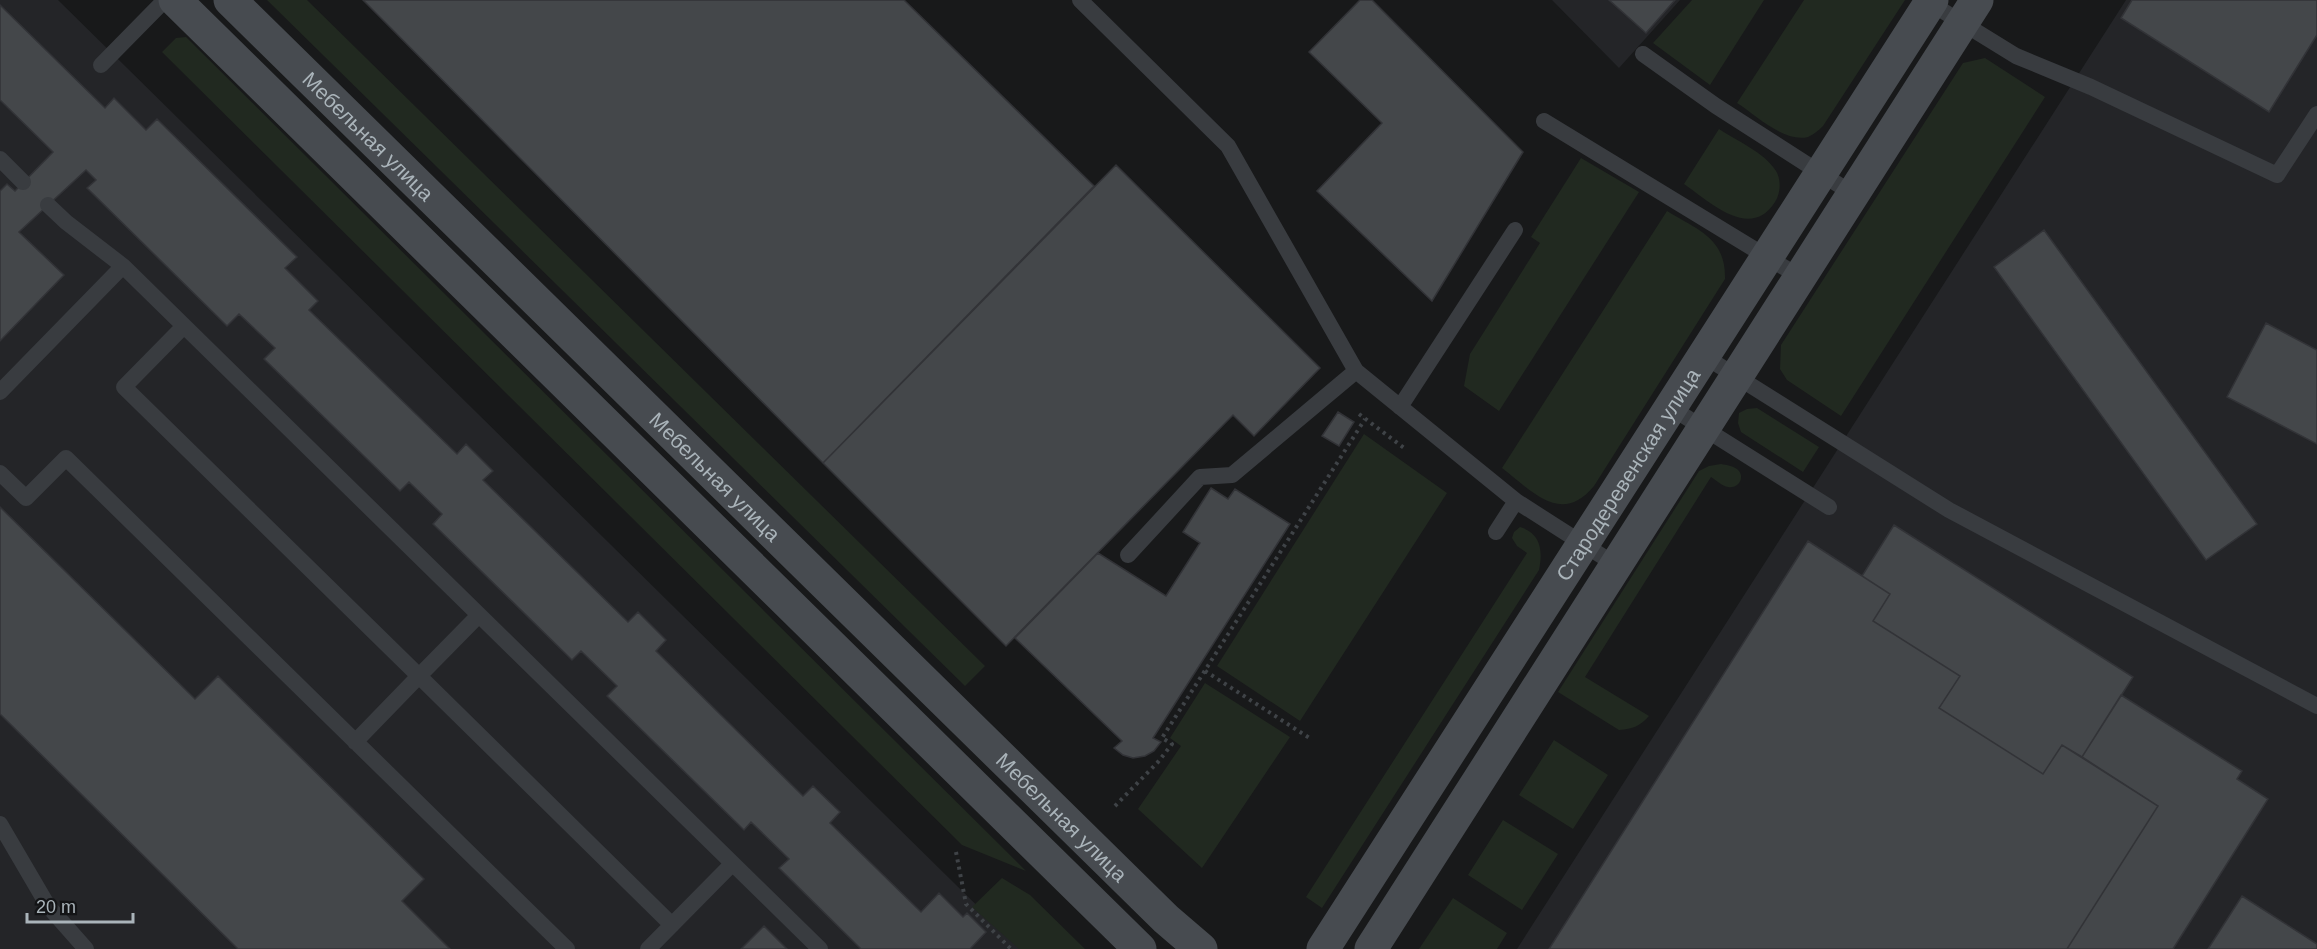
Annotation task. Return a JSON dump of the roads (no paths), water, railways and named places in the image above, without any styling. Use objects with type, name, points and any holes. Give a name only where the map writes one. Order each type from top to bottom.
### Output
[{"type":"street","name":"Мебельная улица","points":[[175,0],[1140,949]]},
{"type":"street","name":"Мебельная улица","points":[[230,0],[1166,919],[1201,949]]},
{"type":"street","name":"Стародеревенская улица","points":[[1323,949],[1931,2]]},
{"type":"street","name":"Стародеревенская улица","points":[[1371,949],[1970,12]]},
{"type":"lane","points":[[101,65],[165,0]]},
{"type":"lane","points":[[1080,0],[1228,147],[1356,371],[1516,501],[1616,565]]},
{"type":"lane","points":[[1931,2],[1970,12],[2016,56],[2091,87],[2277,175],[2317,114]]},
{"type":"lane","points":[[1643,54],[1716,106],[1853,194]]},
{"type":"lane","points":[[1544,121],[1800,277]]},
{"type":"lane","points":[[0,159],[23,182]]},
{"type":"lane","points":[[48,205],[66,222],[123,266],[820,949]]},
{"type":"lane","points":[[1400,407],[1515,230]]},
{"type":"lane","points":[[0,392],[123,266]]},
{"type":"lane","points":[[184,326],[124,387],[672,925]]},
{"type":"lane","points":[[1704,356],[1948,510],[2317,706]]},
{"type":"lane","points":[[1128,555],[1200,477],[1232,475],[1356,371]]},
{"type":"lane","points":[[1670,408],[1829,507]]},
{"type":"lane","points":[[0,473],[26,498],[66,458],[567,949]]},
{"type":"lane","points":[[1496,532],[1516,501]]},
{"type":"lane","points":[[355,741],[479,615]]},
{"type":"lane","points":[[0,824],[48,906],[86,949]]},
{"type":"lane","points":[[648,949],[732,864]]}]
